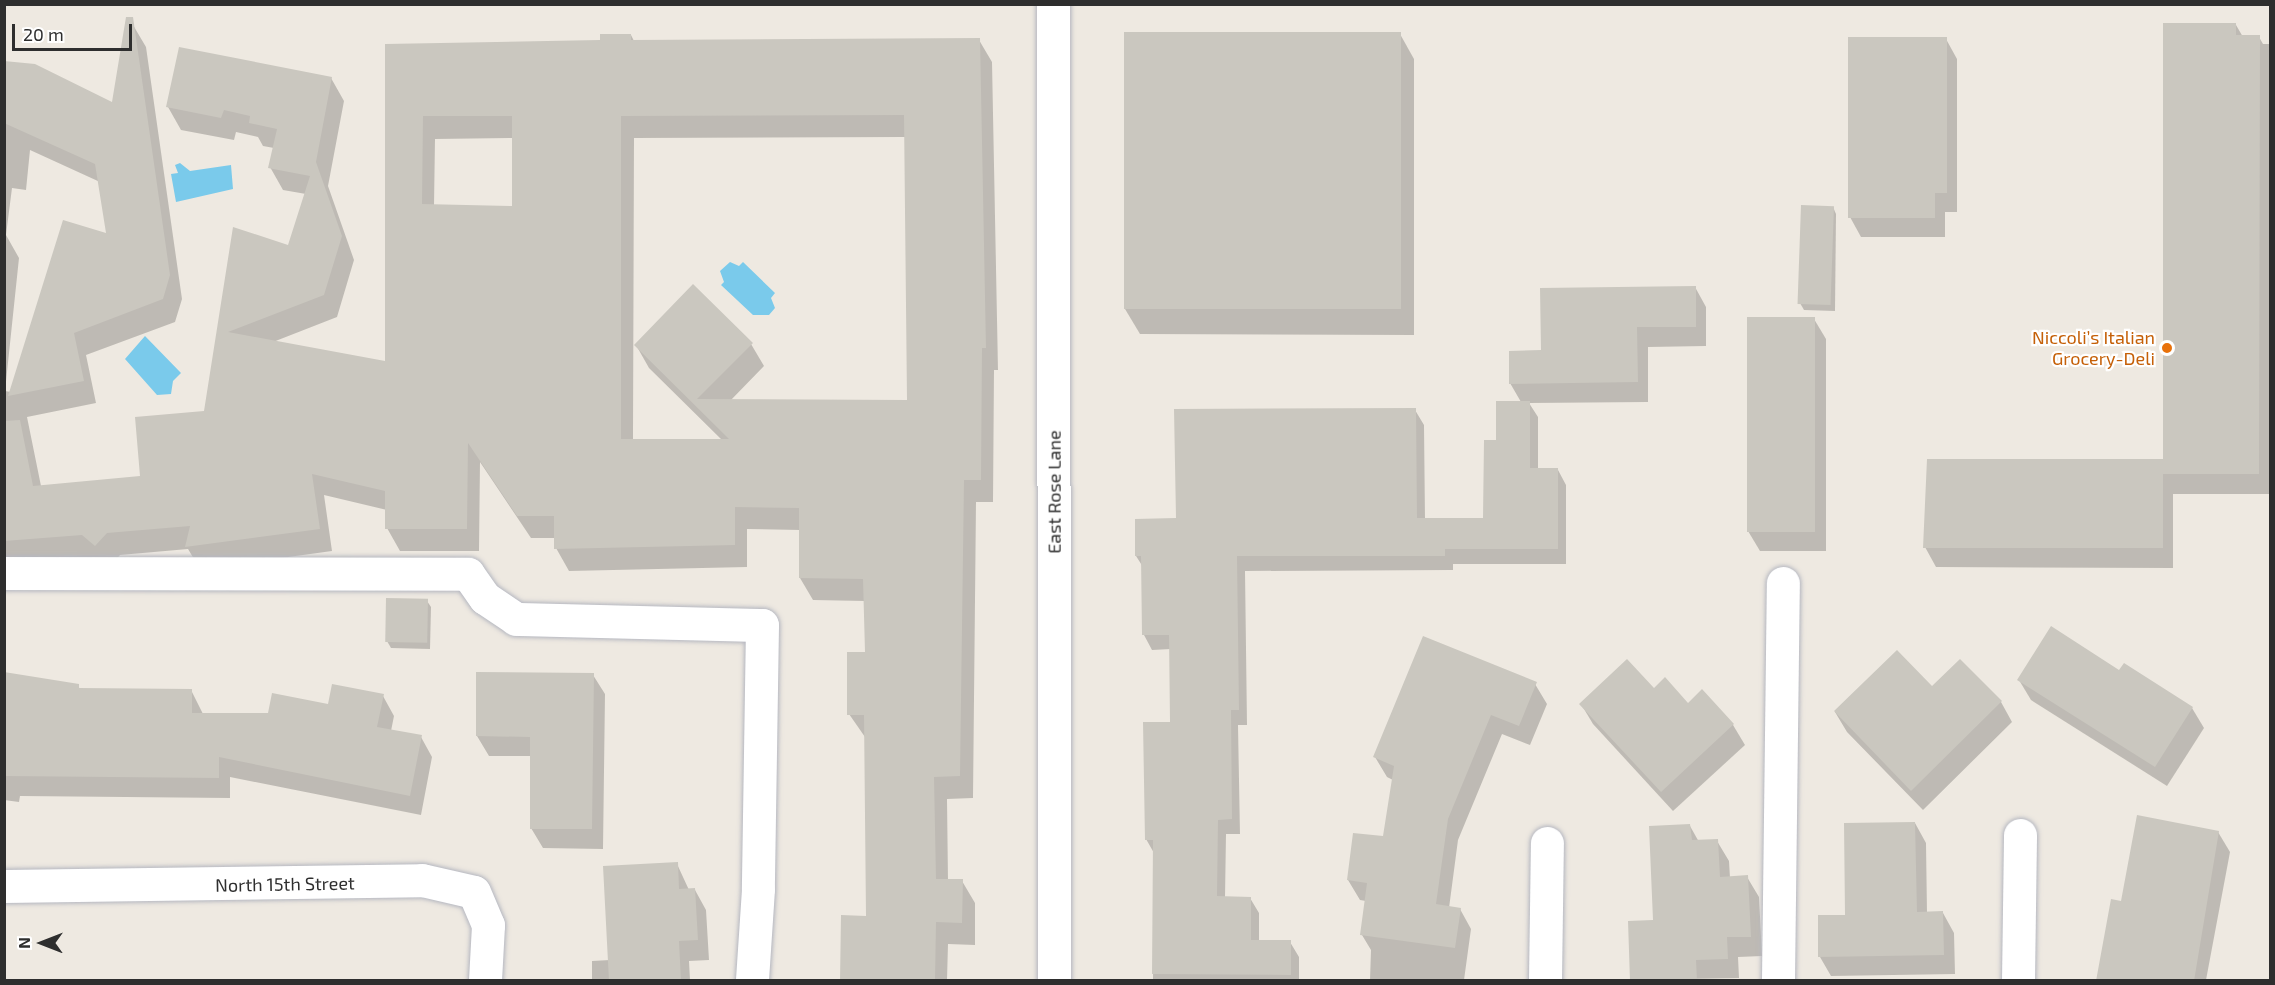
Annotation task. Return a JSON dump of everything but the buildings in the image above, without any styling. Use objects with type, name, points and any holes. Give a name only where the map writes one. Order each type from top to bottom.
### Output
[{"type":"street","name":"East Rose Lane","points":[[1053,4],[1054,981]]},
{"type":"street","points":[[4,573],[468,574],[485,598],[516,620],[762,625],[758,889],[752,981]]},
{"type":"street","points":[[1778,981],[1783,583]]},
{"type":"street","points":[[2018,981],[2020,835]]},
{"type":"street","points":[[1545,981],[1547,843]]},
{"type":"street","name":"North 15th Street","points":[[4,886],[422,880],[474,892],[488,925],[485,981]]},
{"type":"water","points":[[180,163],[190,171],[231,165],[233,189],[176,202],[171,174],[178,173],[175,165]]},
{"type":"water","points":[[730,262],[739,266],[743,262],[775,293],[771,298],[775,308],[769,315],[753,315],[721,285],[724,282],[720,271]]},
{"type":"water","points":[[145,336],[181,373],[173,381],[171,394],[157,395],[125,359]]},
{"type":"place","name":"Niccoli’s Italian Grocery-Deli","points":[[2167,348]]}]
